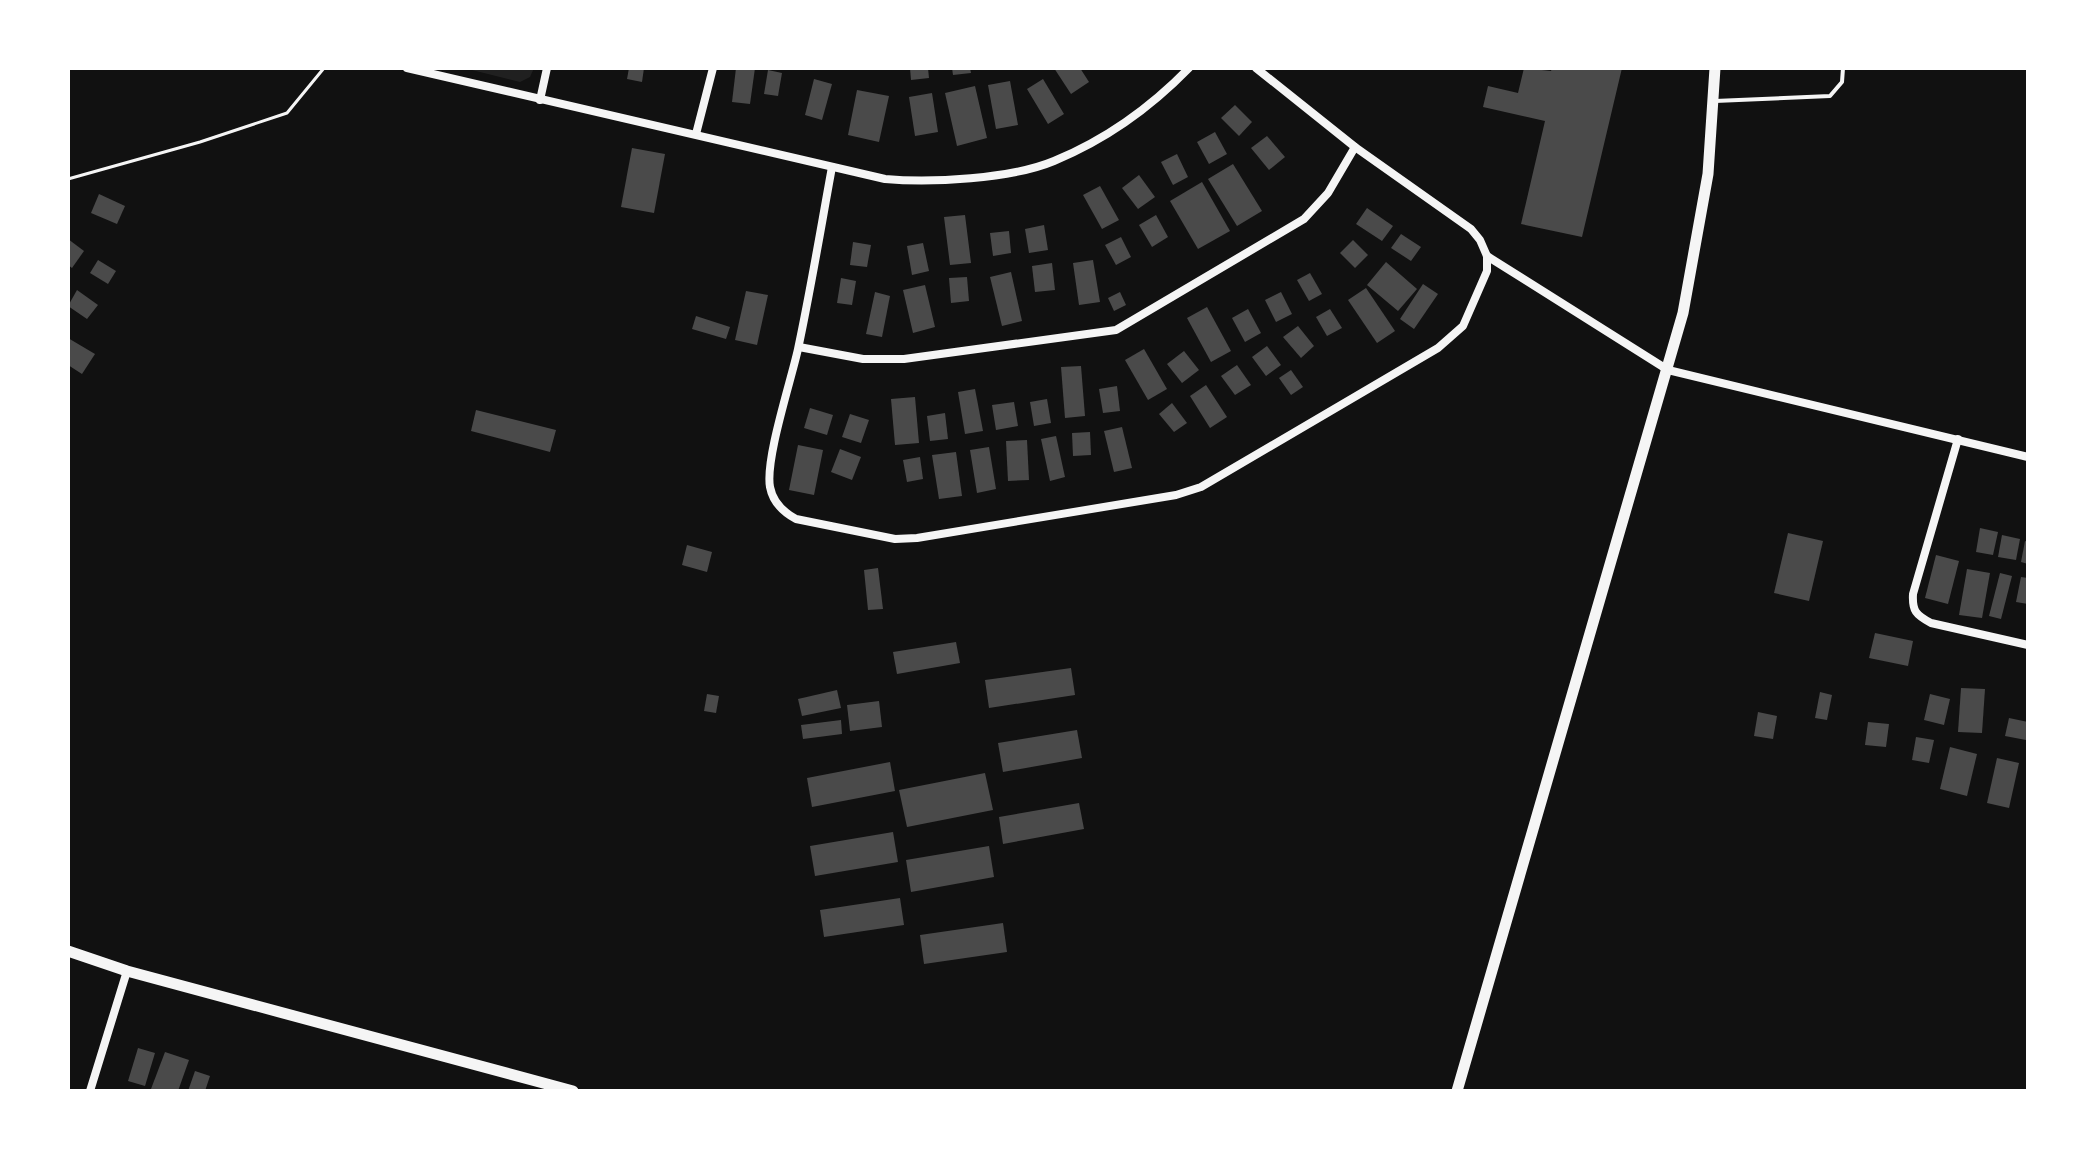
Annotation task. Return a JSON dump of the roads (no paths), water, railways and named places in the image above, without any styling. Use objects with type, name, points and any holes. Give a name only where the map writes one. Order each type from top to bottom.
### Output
[{"type":"street","points":[[407,68],[885,179],[936,182],[1027,169],[1053,161],[1104,136],[1154,101],[1189,68]]},
{"type":"street","points":[[540,100],[547,68]]},
{"type":"street","points":[[696,134],[713,68]]},
{"type":"street","points":[[832,167],[799,347],[771,464],[770,488],[775,501],[785,513],[796,519],[895,539],[917,538],[1176,495],[1219,478],[1438,348],[1463,326],[1487,271],[1487,256],[1471,229],[1355,147],[1256,68]]},
{"type":"street","points":[[1457,1091],[1683,313],[1708,174],[1715,68]]},
{"type":"street","points":[[799,347],[863,359],[904,359],[1116,330],[1304,219],[1328,193],[1355,147]]},
{"type":"street","points":[[1487,256],[1668,370],[2028,457]]},
{"type":"street","points":[[1958,439],[1913,594],[1914,610],[1916,615],[1931,623],[2028,645]]},
{"type":"street","points":[[68,951],[127,971],[573,1091]]},
{"type":"street","points":[[90,1091],[127,971]]},
{"type":"lane","points":[[1715,101],[1830,96],[1842,82],[1843,68]]}]
